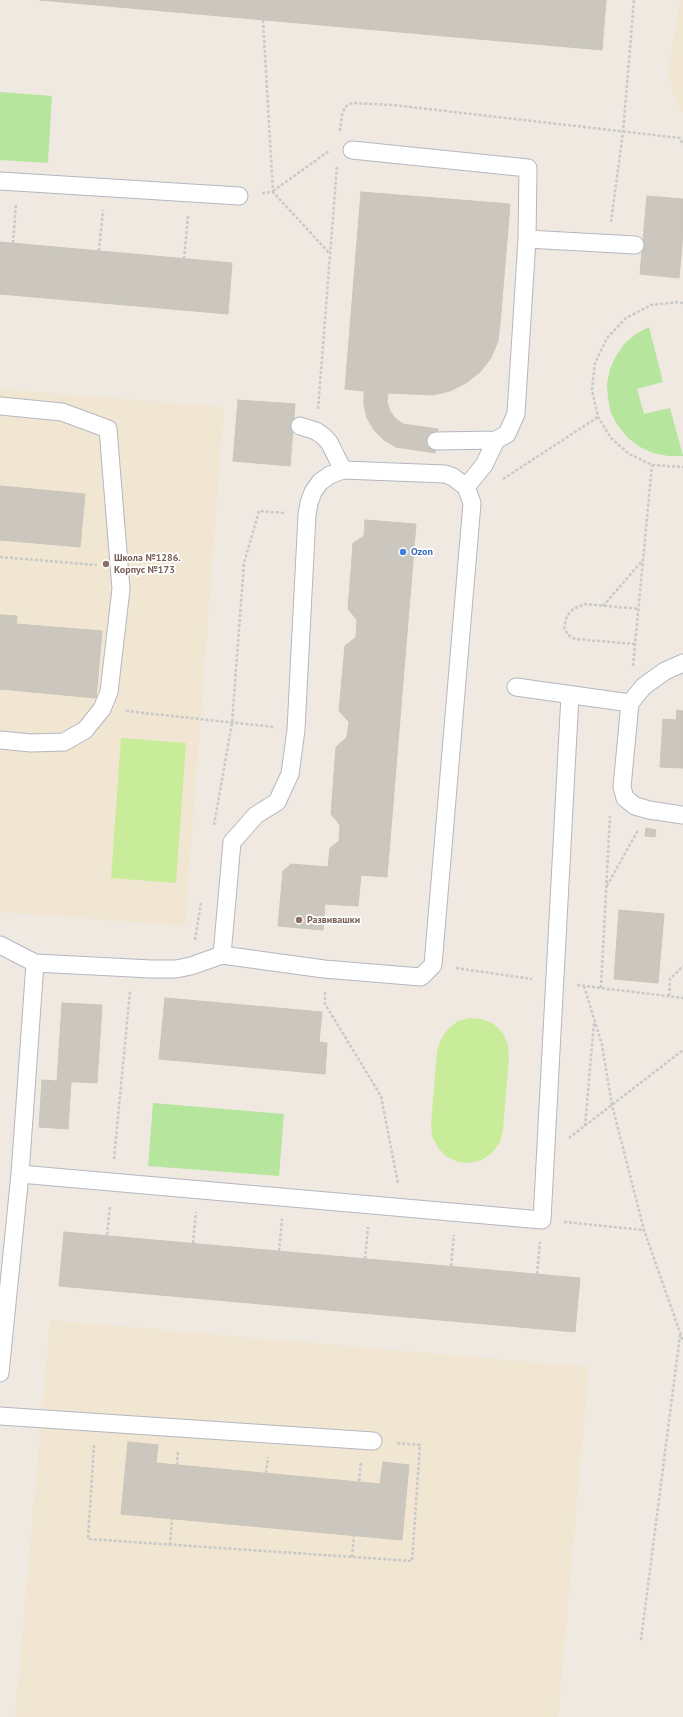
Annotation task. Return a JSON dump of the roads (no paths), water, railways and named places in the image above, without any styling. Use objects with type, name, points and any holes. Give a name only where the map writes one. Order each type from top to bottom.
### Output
[{"type":"lane","points":[[352,150],[528,168],[527,239],[516,414],[507,434],[496,440],[436,441]]},
{"type":"lane","points":[[0,181],[239,196]]},
{"type":"lane","points":[[527,239],[635,245]]},
{"type":"lane","points":[[0,406],[62,412],[108,429],[121,589],[108,692],[102,708],[86,730],[64,742],[32,743],[0,740]]},
{"type":"lane","points":[[300,426],[316,431],[329,442],[343,470]]},
{"type":"lane","points":[[466,487],[484,465],[496,440]]},
{"type":"lane","points":[[0,945],[35,963],[132,968],[176,969],[191,966],[222,955],[324,969],[421,977],[433,965],[472,503],[466,487],[453,477],[445,474],[343,470],[330,475],[320,482],[313,492],[307,515],[296,730],[290,774],[278,802],[256,815],[232,842],[222,955]]},
{"type":"lane","points":[[683,664],[665,671],[644,686],[630,703],[622,787],[625,798],[635,806],[649,810],[683,815]]},
{"type":"lane","points":[[516,687],[630,703]]},
{"type":"lane","points":[[20,1174],[542,1220],[570,694]]},
{"type":"lane","points":[[0,1373],[20,1174],[35,963]]},
{"type":"lane","points":[[0,1416],[373,1441]]},
{"type":"place","name":"Ozon","points":[[403,552]]},
{"type":"place","name":"Школа №1286. Корпус №173","points":[[106,564]]},
{"type":"place","name":"Развивашки","points":[[299,920]]}]
